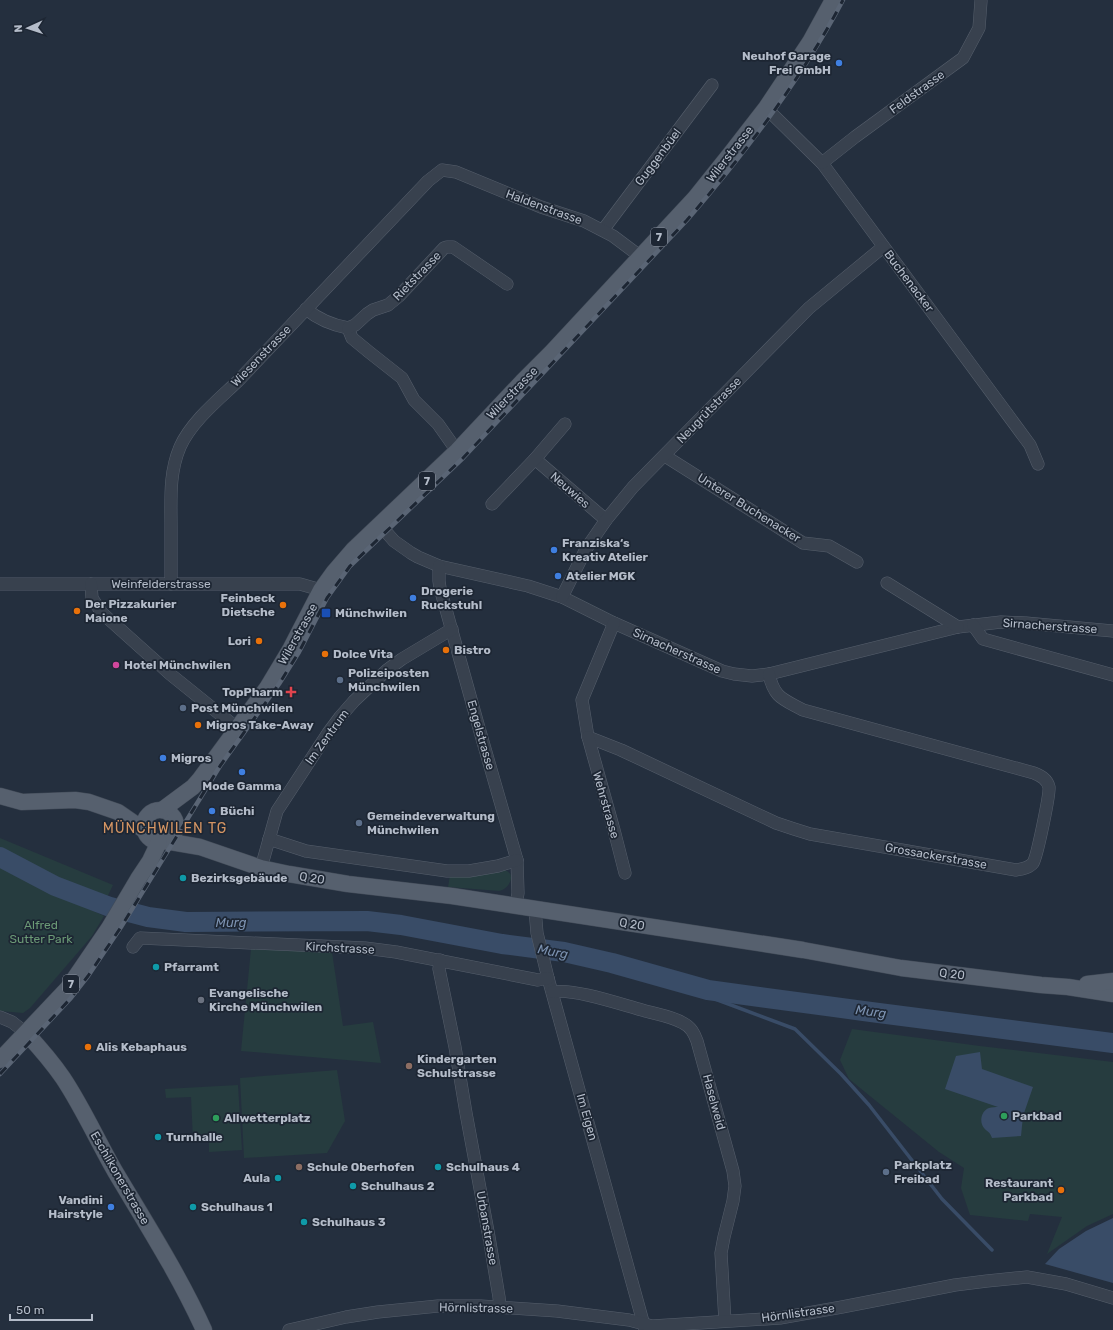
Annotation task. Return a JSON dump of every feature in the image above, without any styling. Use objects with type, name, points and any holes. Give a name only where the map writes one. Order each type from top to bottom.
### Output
[{"type":"main road","name":"Wilerstrasse","points":[[176,823],[193,787],[210,767],[267,688],[291,648],[321,590],[334,572],[353,550],[457,451],[551,353],[695,198],[766,108],[810,42],[833,0]]},
{"type":"main road","name":"Wilerstrasse","points":[[156,811],[193,787]]},
{"type":"main road","points":[[0,796],[22,802],[75,800],[89,802],[118,812],[154,837],[173,835],[176,823],[170,813],[156,811],[118,812]]},
{"type":"main road","points":[[154,837],[145,820],[156,811]]},
{"type":"main road","name":"Q 20","points":[[176,823],[200,847]]},
{"type":"main road","name":"Q 20","points":[[154,837],[200,847],[261,868],[348,884],[452,896],[796,949],[901,968],[1068,987],[1113,994]]},
{"type":"main road","name":"7","points":[[0,1060],[68,988],[129,896],[138,879],[154,837]]},
{"type":"main road","name":"Q 20","points":[[1068,987],[1113,981]]},
{"type":"main road","name":"Eschlikonerstrasse","points":[[26,1033],[62,1077],[74,1097],[115,1172],[188,1296],[204,1330]]},
{"type":"street","name":"Feldstrasse","points":[[822,163],[963,58],[979,28],[981,1]]},
{"type":"street","name":"Guggenbüel","points":[[604,230],[712,85]]},
{"type":"street","name":"Buchenacker","points":[[766,108],[822,163],[1030,445],[1038,464]]},
{"type":"street","name":"Haldenstrasse","points":[[442,170],[456,172],[541,207],[584,221],[604,230],[627,245],[641,257]]},
{"type":"street","name":"Wiesenstrasse","points":[[171,584],[170,486],[174,465],[181,446],[193,427],[214,403],[238,381],[423,186],[442,170]]},
{"type":"street","name":"Rietstrasse","points":[[348,328],[355,325],[373,310],[388,306],[444,248],[453,247],[507,284]]},
{"type":"street","name":"Neugrütstrasse","points":[[562,597],[586,549],[606,520],[633,487],[809,308],[884,247]]},
{"type":"street","points":[[306,309],[317,318],[348,328],[352,338],[402,378],[414,400],[438,424],[457,451]]},
{"type":"street","points":[[492,504],[535,459],[565,424]]},
{"type":"street","name":"Unterer Buchenacker","points":[[664,456],[803,543],[829,546],[857,562]]},
{"type":"street","name":"Neuwies","points":[[535,459],[606,520]]},
{"type":"street","name":"Sirnacherstrasse","points":[[380,525],[394,541],[411,553],[440,566],[528,586],[562,597],[614,623],[722,671],[734,674],[752,676],[769,674],[958,627],[973,625],[1001,622],[1026,623],[1113,631]]},
{"type":"street","name":"Engelstrasse","points":[[440,566],[439,581],[517,860],[518,893],[516,906]]},
{"type":"street","points":[[886,583],[958,627]]},
{"type":"street","name":"Weinfelderstrasse","points":[[0,584],[300,584],[321,590]]},
{"type":"street","points":[[91,584],[92,598],[102,613],[170,674],[238,728]]},
{"type":"street","points":[[588,737],[582,700],[614,623]]},
{"type":"street","points":[[973,625],[983,639],[1113,675]]},
{"type":"street","name":"Im Zentrum","points":[[261,868],[277,811],[340,717],[354,700],[387,670],[402,659],[452,629]]},
{"type":"street","name":"Grossackerstrasse","points":[[588,737],[621,750],[794,829],[818,835],[1016,870],[1022,869],[1033,862],[1049,793],[1047,782],[1043,777],[1034,773],[803,710],[780,697],[775,692],[769,674]]},
{"type":"street","name":"Wehrstrasse","points":[[588,737],[625,873]]},
{"type":"street","points":[[269,839],[306,851],[447,871],[470,871],[498,866],[517,860]]},
{"type":"street","name":"Im Eigen","points":[[535,909],[537,933],[548,978],[645,1327]]},
{"type":"street","name":"Kirchstrasse","points":[[133,947],[140,938],[148,938],[366,948],[440,960],[538,980],[548,978]]},
{"type":"street","name":"Urbanstrasse","points":[[440,960],[439,969],[489,1237],[500,1307]]},
{"type":"street","name":"Haselweid","points":[[553,992],[559,990],[567,991],[672,1018],[692,1029],[733,1171],[735,1186],[734,1197],[721,1253],[725,1321]]},
{"type":"street","points":[[0,1017],[12,1022],[26,1033]]},
{"type":"street","name":"Hörnlistrasse","points":[[289,1330],[340,1318],[378,1312],[438,1306],[500,1307],[589,1315],[645,1327],[707,1326],[725,1321],[780,1318],[955,1285],[987,1280],[1027,1277],[1066,1284],[1113,1298]]},
{"type":"green space","points":[[0,838],[113,885],[101,910],[0,863]]},
{"type":"green space","name":"Alfred Sutter Park","points":[[0,865],[104,916],[92,936],[30,1008],[23,1013],[0,1011]]},
{"type":"green space","points":[[503,870],[510,874],[511,880],[507,887],[499,891],[448,887],[450,875],[478,875],[502,872]]},
{"type":"green space","points":[[251,949],[332,952],[343,1026],[373,1022],[381,1063],[241,1051]]},
{"type":"green space","name":"Parkbad","points":[[852,1029],[1113,1062],[1113,1214],[1087,1226],[1047,1254],[1062,1217],[1030,1214],[1028,1221],[970,1215],[961,1188],[964,1168],[939,1152],[849,1079],[840,1060]]},
{"type":"green space","points":[[337,1070],[345,1121],[327,1153],[244,1158],[240,1078]]},
{"type":"green space","name":"Allwetterplatz","points":[[238,1085],[242,1150],[209,1152],[209,1139],[193,1140],[191,1097],[166,1098],[165,1089]]},
{"type":"water","points":[[980,1052],[982,1069],[1033,1087],[1023,1116],[1021,1136],[992,1138],[982,1126],[981,1120],[986,1109],[998,1107],[945,1089],[956,1056]]},
{"type":"water","points":[[1113,1218],[1113,1283],[1045,1264],[1059,1249],[1086,1231]]},
{"type":"waterway","name":"Murg","points":[[0,857],[55,886],[110,907],[148,917],[186,922],[367,921],[401,925],[502,944],[564,952],[612,963],[708,990],[1113,1043]]},
{"type":"waterway","points":[[712,990],[715,999],[795,1029],[841,1074],[869,1105],[942,1199],[992,1250]]},
{"type":"railway","points":[[0,1074],[70,999],[88,976],[121,927],[220,766],[279,684],[299,652],[327,598],[350,566],[463,458],[687,220],[751,142],[791,87],[827,30],[843,0]]},
{"type":"place","name":"Neuhof Garage Frei GmbH","points":[[839,63]]},
{"type":"place","name":"Franziska‘s Kreativ Atelier","points":[[554,550]]},
{"type":"place","name":"Atelier MGK","points":[[558,576]]},
{"type":"place","name":"Drogerie Ruckstuhl","points":[[413,598]]},
{"type":"place","name":"Feinbeck Dietsche","points":[[283,605]]},
{"type":"place","name":"Der Pizzakurier Maione","points":[[77,611]]},
{"type":"place","name":"Münchwilen","points":[[326,613]]},
{"type":"place","name":"Lori","points":[[259,641]]},
{"type":"place","name":"Bistro","points":[[446,650]]},
{"type":"place","name":"Dolce Vita","points":[[325,654]]},
{"type":"place","name":"Hotel Münchwilen","points":[[116,665]]},
{"type":"place","name":"Polizeiposten Münchwilen","points":[[340,680]]},
{"type":"place","name":"TopPharm","points":[[291,692]]},
{"type":"place","name":"Post Münchwilen","points":[[183,708]]},
{"type":"place","name":"Migros Take-Away","points":[[198,725]]},
{"type":"place","name":"Migros","points":[[163,758]]},
{"type":"place","name":"Mode Gamma","points":[[242,772]]},
{"type":"place","name":"Büchi","points":[[212,811]]},
{"type":"place","name":"Gemeindeverwaltung Münchwilen","points":[[359,823]]},
{"type":"place","name":"Bezirksgebäude","points":[[183,878]]},
{"type":"place","name":"Pfarramt","points":[[156,967]]},
{"type":"place","name":"Evangelische Kirche Münchwilen","points":[[201,1000]]},
{"type":"place","name":"Alis Kebaphaus","points":[[88,1047]]},
{"type":"place","name":"Kindergarten Schulstrasse","points":[[409,1066]]},
{"type":"place","name":"Parkbad","points":[[1004,1116]]},
{"type":"place","name":"Allwetterplatz","points":[[216,1118]]},
{"type":"place","name":"Turnhalle","points":[[158,1137]]},
{"type":"place","name":"Schule Oberhofen","points":[[299,1167]]},
{"type":"place","name":"Schulhaus 4","points":[[438,1167]]},
{"type":"place","name":"Parkplatz Freibad","points":[[886,1172]]},
{"type":"place","name":"Aula","points":[[278,1178]]},
{"type":"place","name":"Schulhaus 2","points":[[353,1186]]},
{"type":"place","name":"Restaurant Parkbad","points":[[1061,1190]]},
{"type":"place","name":"Vandini Hairstyle","points":[[111,1207]]},
{"type":"place","name":"Schulhaus 1","points":[[193,1207]]},
{"type":"place","name":"Schulhaus 3","points":[[304,1222]]},
{"type":"district","name":"MÜNCHWILEN TG","points":[[165,828]]}]
